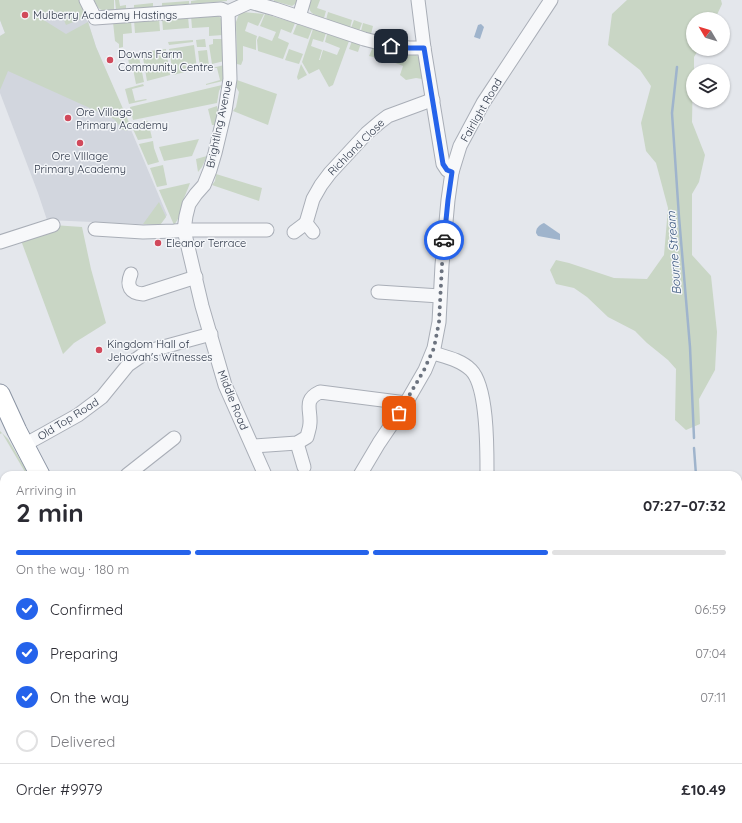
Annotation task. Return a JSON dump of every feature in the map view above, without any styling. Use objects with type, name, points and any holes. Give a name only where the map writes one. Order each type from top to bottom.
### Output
[{"type":"highway","points":[[0,394],[4,415],[24,444],[38,471]]},
{"type":"street","points":[[86,0],[95,18],[221,8],[228,12],[250,1],[364,39],[391,46],[424,48]]},
{"type":"street","points":[[299,17],[304,0]]},
{"type":"street","points":[[418,0],[424,48],[443,164],[447,170],[452,172]]},
{"type":"street","name":"Fairlight Road","points":[[362,471],[406,403],[433,353],[439,322],[448,200],[452,172],[460,146],[483,103],[550,3]]},
{"type":"street","name":"Brightling Avenue","points":[[184,230],[189,204],[204,185],[210,170],[225,110],[230,79],[228,12]]},
{"type":"street","name":"Richland Close","points":[[294,232],[310,227],[314,200],[321,185],[330,173],[367,133],[388,116],[433,100]]},
{"type":"street","points":[[0,242],[54,225]]},
{"type":"street","points":[[95,229],[143,232],[184,230],[267,230]]},
{"type":"street","name":"Middle Road","points":[[184,230],[202,306],[225,385],[263,471]]},
{"type":"street","points":[[131,274],[128,280],[129,287],[138,294],[143,294],[196,277]]},
{"type":"street","points":[[378,292],[440,296]]},
{"type":"street","name":"Old Top Road","points":[[24,444],[78,415],[102,397],[128,365],[141,356],[156,349],[211,334]]},
{"type":"street","points":[[433,353],[463,363],[472,371],[479,382],[484,407],[487,471]]},
{"type":"street","points":[[253,446],[297,443],[307,437],[310,424],[309,402],[312,395],[320,392],[406,403]]},
{"type":"street","points":[[132,471],[174,438]]},
{"type":"street","points":[[297,443],[304,467]]},
{"type":"shaded area","name":"Ore Village Primary Academy","points":[[0,0],[81,0],[96,47],[167,215],[160,225],[47,220],[0,93],[0,36],[5,33],[0,20]]},
{"type":"green space","points":[[0,0],[81,0],[86,17],[66,25],[60,11],[42,19],[66,34],[88,22],[96,47],[131,127],[126,131],[122,129],[114,119],[8,71],[0,90],[0,36],[5,33],[0,20]]},
{"type":"green space","points":[[94,0],[114,0],[114,10],[107,11],[99,9]]},
{"type":"green space","points":[[115,0],[119,0],[120,6],[126,5],[126,9],[116,10]]},
{"type":"green space","points":[[274,0],[298,0],[292,6]]},
{"type":"green space","points":[[310,0],[320,0],[317,8],[326,11],[324,18],[310,11]]},
{"type":"green space","points":[[627,0],[721,0],[722,4],[718,12],[686,12],[686,56],[695,56],[694,64],[686,64],[686,108],[692,108],[692,122],[705,155],[699,182],[692,194],[692,255],[711,276],[717,332],[715,370],[699,399],[700,424],[686,430],[675,420],[676,369],[635,331],[608,317],[587,297],[574,288],[556,284],[550,270],[556,260],[614,278],[647,279],[664,255],[668,208],[656,163],[646,151],[641,123],[651,86],[640,70],[608,45],[612,14]]},
{"type":"green space","points":[[189,1],[189,4],[162,6],[162,3]]},
{"type":"green space","points":[[191,1],[227,1],[191,4]]},
{"type":"green space","points":[[153,3],[153,7],[134,8],[134,5]]},
{"type":"green space","points":[[243,12],[264,14],[258,26],[248,22],[245,31],[257,36],[256,50],[243,46],[243,60],[241,65],[237,64],[236,22],[239,14]]},
{"type":"green space","points":[[328,12],[352,20],[350,28],[326,20]]},
{"type":"green space","points":[[265,14],[295,23],[291,33],[281,29],[278,38],[289,43],[283,59],[258,51],[257,40],[259,36],[272,41],[276,32],[260,26]]},
{"type":"green space","points":[[218,15],[223,21],[223,35],[209,36],[209,27],[192,28],[191,16]]},
{"type":"green space","points":[[188,16],[189,28],[163,30],[162,18]]},
{"type":"green space","points":[[159,18],[160,31],[135,33],[134,20]]},
{"type":"green space","points":[[354,20],[362,23],[359,31],[351,28]]},
{"type":"green space","points":[[131,21],[132,33],[123,34],[123,47],[119,48],[119,44],[115,41],[113,22]]},
{"type":"green space","points":[[363,23],[373,26],[371,34],[361,31]]},
{"type":"green space","points":[[297,24],[312,29],[308,39],[293,34]]},
{"type":"green space","points":[[313,29],[326,33],[323,42],[313,39],[311,46],[322,50],[319,60],[323,50],[337,55],[340,48],[325,42],[327,34],[349,41],[333,85],[329,87],[319,69],[309,74],[302,62]]},
{"type":"green space","points":[[383,29],[393,32],[391,39],[381,36]]},
{"type":"green space","points":[[205,39],[206,47],[197,47],[196,40]]},
{"type":"green space","points":[[213,39],[223,39],[224,61],[212,64],[209,45],[213,44]]},
{"type":"green space","points":[[193,40],[193,42],[169,45],[168,42]]},
{"type":"green space","points":[[352,41],[361,43],[358,52],[349,49]]},
{"type":"green space","points":[[194,45],[197,69],[173,75],[169,49]]},
{"type":"green space","points":[[373,47],[394,51],[391,61],[369,56]]},
{"type":"green space","points":[[166,49],[170,75],[147,81],[142,52]]},
{"type":"green space","points":[[289,49],[303,54],[299,64],[285,60]]},
{"type":"green space","points":[[207,50],[209,66],[200,68],[198,51]]},
{"type":"green space","points":[[127,52],[138,52],[144,82],[136,84],[132,64],[129,64]]},
{"type":"green space","points":[[397,52],[414,54],[419,58],[422,79],[416,78],[406,80],[400,75],[403,66],[393,62]]},
{"type":"green space","points":[[301,64],[307,75],[298,80],[297,77]]},
{"type":"green space","points":[[224,65],[223,81],[206,85],[220,80],[217,68],[212,68]]},
{"type":"green space","points":[[237,80],[277,94],[268,125],[233,111],[236,107],[239,92],[236,87]]},
{"type":"green space","points":[[143,84],[144,86],[132,89],[135,101],[147,100],[129,104],[125,89]]},
{"type":"green space","points":[[222,85],[219,91],[217,103],[133,120],[130,107]]},
{"type":"green space","points":[[217,106],[218,110],[215,125],[212,125],[208,109]]},
{"type":"green space","points":[[148,121],[152,138],[138,140],[132,124]]},
{"type":"green space","points":[[199,139],[192,156],[164,161],[159,147]]},
{"type":"green space","points":[[153,141],[159,162],[148,165],[139,144]]},
{"type":"green space","points":[[207,156],[202,167],[198,172],[196,159]]},
{"type":"green space","points":[[163,165],[167,185],[157,187],[150,168]]},
{"type":"green space","points":[[216,174],[262,188],[259,201],[212,185],[215,181]]},
{"type":"green space","points":[[190,183],[179,216],[174,225],[159,190]]},
{"type":"green space","points":[[159,202],[166,217],[160,225],[143,224]]},
{"type":"green space","points":[[53,225],[82,227],[91,269],[106,323],[74,343],[63,354],[19,235]]},
{"type":"green space","points":[[2,433],[8,439],[26,470],[24,471]]},
{"type":"water","points":[[481,24],[484,27],[480,39],[474,37],[478,25]]},
{"type":"water","points":[[544,223],[560,234],[560,240],[538,236],[536,233],[537,228]]},
{"type":"waterway","name":"Bourne Stream","points":[[677,67],[672,113],[690,347],[694,438]]},
{"type":"waterway","name":"Bourne Stream","points":[[694,448],[696,471]]},
{"type":"way so far","points":[[399,413],[433,353],[439,322],[444,240]]},
{"type":"place","name":"Mulberry Academy Hastings","points":[[25,15]]},
{"type":"place","name":"Downs Farm Community Centre","points":[[110,60]]},
{"type":"place","name":"Ore Village Primary Academy","points":[[68,118]]},
{"type":"place","name":"Ore VIllage Primary Academy","points":[[80,143]]},
{"type":"place","name":"Eleanor Terrace","points":[[158,243]]},
{"type":"place","name":"Kingdom Hall of Jehovah's Witnesses","points":[[99,350]]},
{"type":"route","points":[[391,46],[424,48],[443,164],[447,170],[452,172],[444,240]]}]
